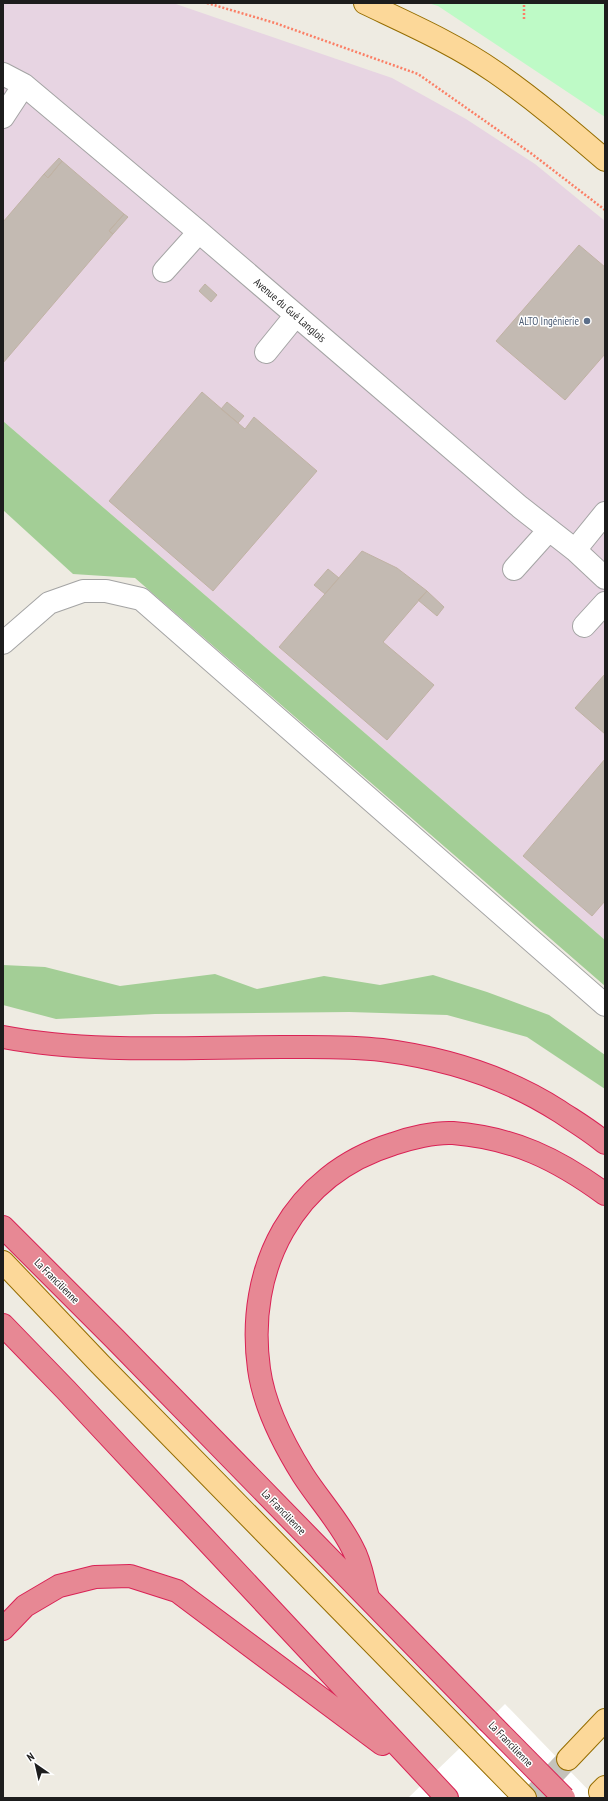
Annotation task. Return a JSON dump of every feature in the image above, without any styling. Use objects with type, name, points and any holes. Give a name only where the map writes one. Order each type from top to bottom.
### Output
[{"type":"highway","points":[[3,1036],[39,1044],[108,1047],[330,1047],[382,1050],[437,1060],[496,1079],[537,1097],[574,1120],[605,1143]]},
{"type":"highway","points":[[368,1597],[354,1551],[304,1475],[283,1439],[269,1408],[259,1370],[257,1311],[263,1280],[275,1246],[293,1214],[316,1188],[342,1166],[375,1149],[410,1138],[451,1133],[490,1138],[518,1145],[553,1160],[577,1174],[605,1194]]},
{"type":"highway","name":"La Francilienne","points":[[3,1227],[564,1798]]},
{"type":"highway","points":[[3,1325],[66,1390],[447,1798]]},
{"type":"highway","points":[[3,1628],[25,1606],[59,1586],[95,1577],[130,1576],[178,1591],[428,1778]]},
{"type":"main road","points":[[365,3],[435,37],[494,71],[545,109],[605,160]]},
{"type":"main road","points":[[3,1262],[525,1798]]},
{"type":"main road","points":[[568,1759],[605,1720]]},
{"type":"street","name":"Avenue du Gué Langlois","points":[[3,74],[24,85],[549,530],[575,550],[605,578]]},
{"type":"street","points":[[3,117],[24,85]]},
{"type":"street","points":[[164,271],[199,232]]},
{"type":"street","points":[[266,352],[296,315]]},
{"type":"street","points":[[575,550],[605,513]]},
{"type":"street","points":[[514,569],[549,530]]},
{"type":"street","points":[[3,643],[49,603],[83,591],[106,591],[142,599],[605,1005]]},
{"type":"street","points":[[584,626],[605,603]]},
{"type":"path","points":[[207,3],[275,23],[418,74],[532,154],[605,210]]},
{"type":"path","points":[[524,3],[524,19]]},
{"type":"shaded area","points":[[3,3],[173,3],[392,78],[466,119],[535,164],[605,221],[605,940],[3,421]]},
{"type":"green space","points":[[428,3],[605,3],[605,117],[438,6]]},
{"type":"green space","points":[[3,421],[605,940],[605,986],[135,578],[73,574],[3,510]]},
{"type":"green space","points":[[3,965],[45,967],[120,986],[215,974],[257,989],[324,976],[380,985],[433,975],[487,992],[549,1015],[605,1055],[605,1089],[527,1037],[447,1015],[349,1012],[155,1014],[56,1019],[3,1005]]},
{"type":"pier","points":[[505,1704],[596,1798],[408,1798],[488,1721]]},
{"type":"building","points":[[59,158],[62,161],[48,178],[44,174]]},
{"type":"building","points":[[62,161],[124,214],[109,231],[113,234],[3,363],[3,222],[44,174],[48,178]]},
{"type":"building","points":[[124,214],[128,217],[113,234],[109,231]]},
{"type":"building","points":[[579,245],[605,267],[605,354],[565,400],[496,341]]},
{"type":"building","points":[[205,284],[217,295],[211,302],[199,291]]},
{"type":"building","points":[[202,392],[245,429],[254,417],[317,471],[213,591],[109,501]]},
{"type":"building","points":[[227,402],[244,416],[238,423],[221,409]]},
{"type":"building","points":[[362,551],[397,568],[427,591],[383,642],[434,685],[387,740],[279,647]]},
{"type":"building","points":[[328,569],[339,578],[325,594],[314,585]]},
{"type":"building","points":[[427,591],[444,607],[437,616],[418,600]]},
{"type":"building","points":[[605,674],[605,734],[575,708]]},
{"type":"building","points":[[605,759],[605,901],[592,916],[523,856]]},
{"type":"tunnel","points":[[531,1798],[568,1759]]},
{"type":"place","name":"ALTO Ingénierie","points":[[587,321]]}]
